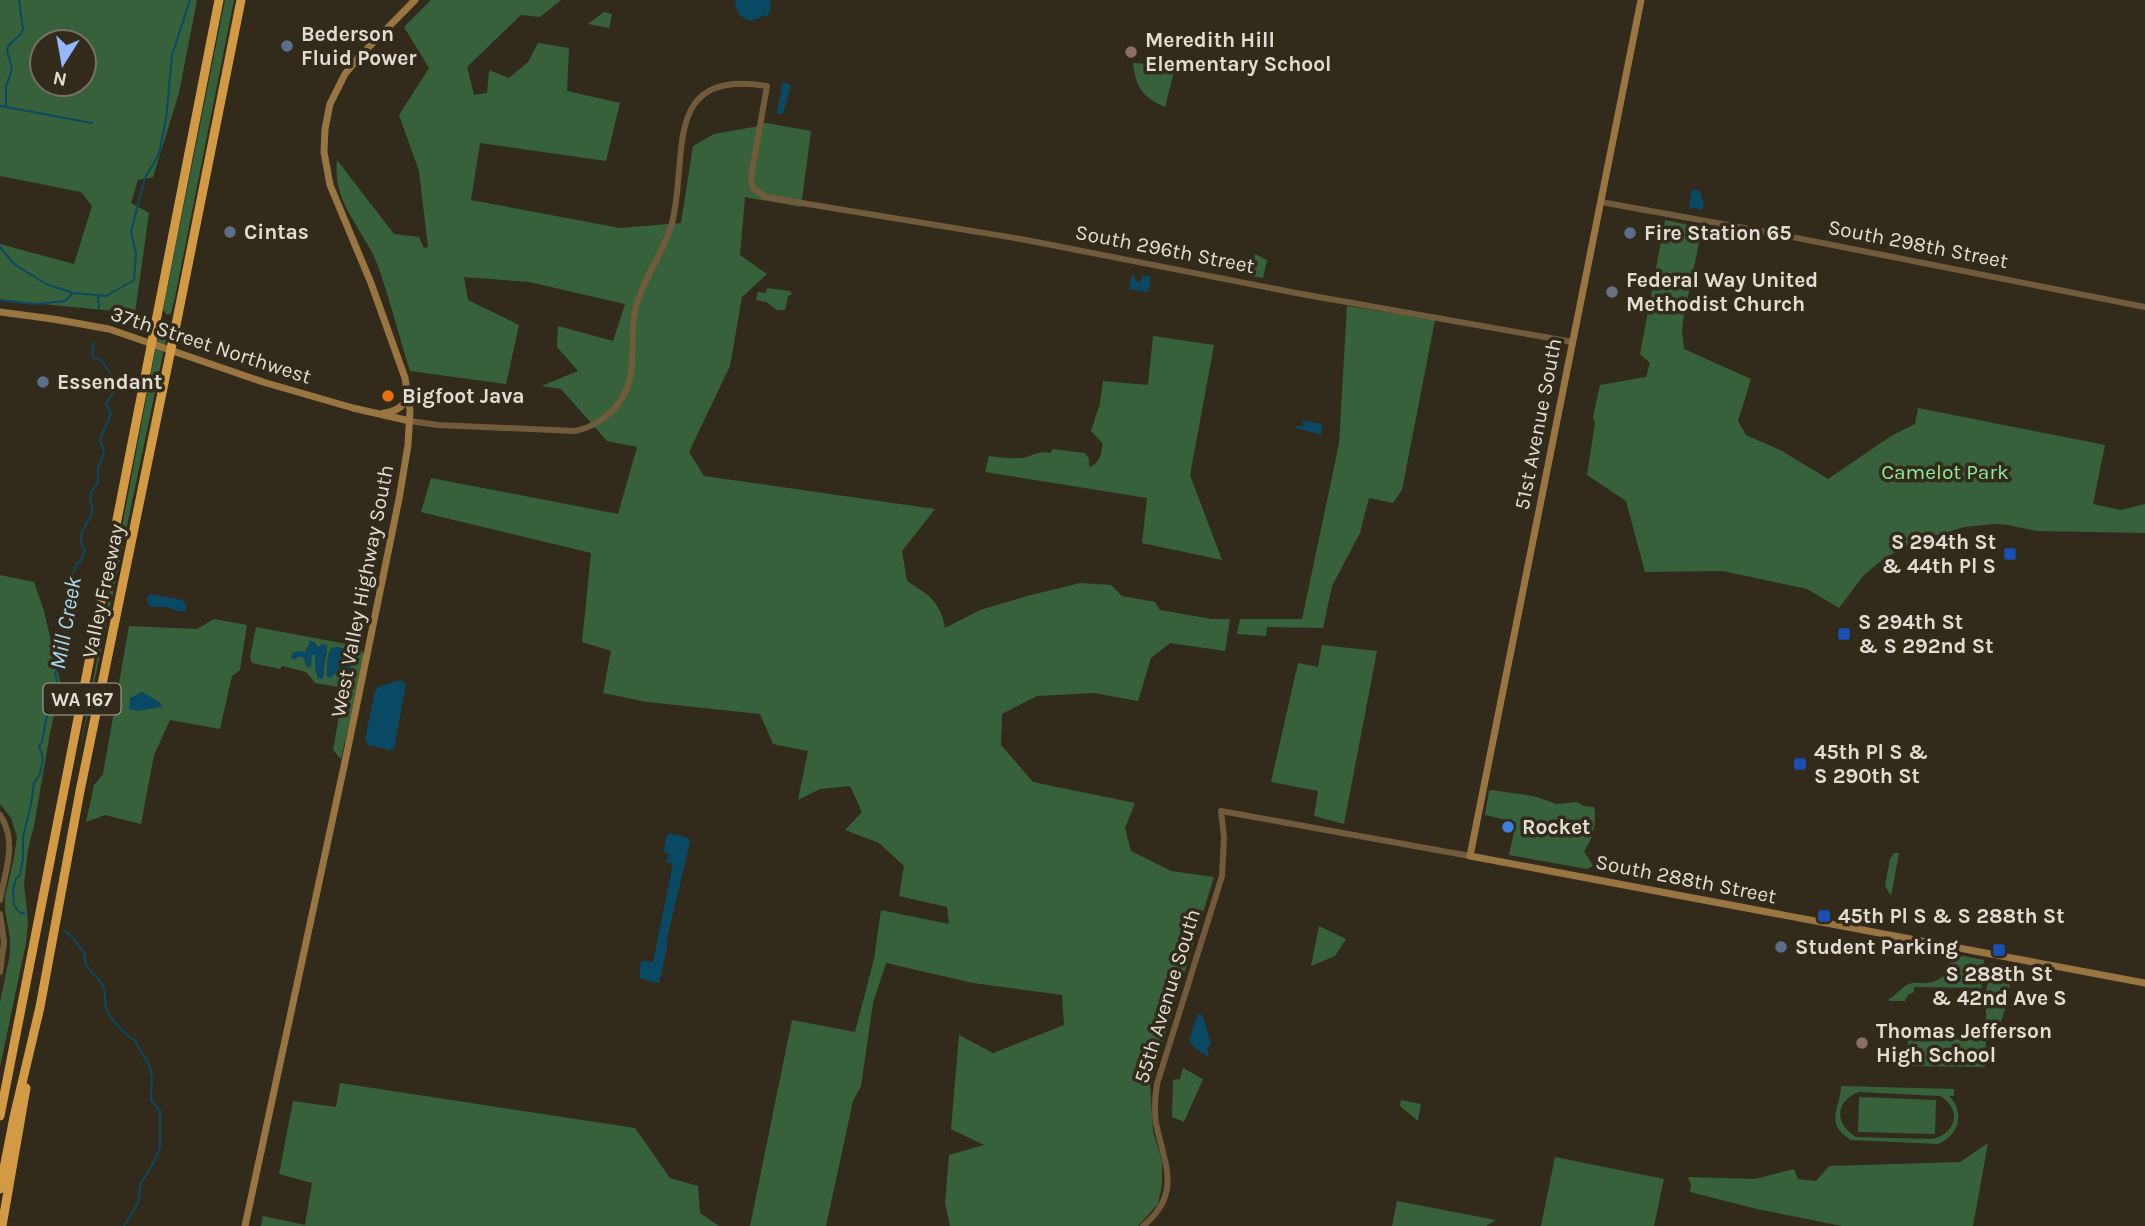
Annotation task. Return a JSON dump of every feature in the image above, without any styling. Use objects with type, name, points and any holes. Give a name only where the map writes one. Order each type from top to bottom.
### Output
[{"type":"highway","name":"Valley Freeway","points":[[0,1116],[219,0]]},
{"type":"highway","name":"Valley Freeway","points":[[0,1189],[40,1007],[80,791],[241,0]]},
{"type":"highway","points":[[2,1226],[40,1007]]},
{"type":"highway","points":[[0,1106],[7,1081]]},
{"type":"main road","name":"West Valley Highway South","points":[[245,1226],[399,499],[410,421],[408,387],[375,295],[330,185],[324,148],[327,116],[342,79],[359,57],[415,0]]},
{"type":"main road","name":"51st Avenue South","points":[[1470,856],[1641,0]]},
{"type":"main road","name":"37th Street Northwest","points":[[0,312],[109,329],[263,382],[410,421]]},
{"type":"main road","points":[[376,414],[393,412],[400,408],[406,400],[408,387]]},
{"type":"main road","name":"South 288th Street","points":[[1470,856],[2145,983]]},
{"type":"street","name":"South 296th Street","points":[[410,421],[438,425],[575,431],[595,425],[620,402],[631,379],[636,307],[669,235],[675,213],[684,125],[700,98],[710,90],[724,85],[746,83],[767,86],[751,170],[753,188],[760,195],[1021,239],[1296,293],[1573,342]]},
{"type":"street","name":"South 298th Street","points":[[1601,202],[2145,307]]},
{"type":"street","name":"South 288th Street","points":[[1221,811],[1470,856]]},
{"type":"street","name":"55th Avenue South","points":[[1143,1226],[1160,1207],[1167,1184],[1168,1168],[1156,1121],[1156,1091],[1165,1054],[1220,882],[1225,847],[1221,811]]},
{"type":"street","points":[[0,815],[8,828],[10,842],[0,900]]},
{"type":"street","points":[[0,914],[5,942],[0,972]]},
{"type":"green space","points":[[0,0],[197,0],[179,93],[153,177],[138,180],[131,203],[149,213],[135,313],[0,300],[0,244],[74,264],[92,206],[81,192],[0,176]]},
{"type":"green space","points":[[225,0],[234,0],[175,297],[171,313],[167,315],[163,310]]},
{"type":"green space","points":[[431,0],[561,0],[540,17],[521,15],[467,67],[474,95],[487,93],[489,70],[509,78],[528,62],[538,43],[569,48],[567,91],[620,103],[606,161],[480,143],[471,200],[620,228],[681,223],[693,146],[714,134],[759,126],[760,122],[811,131],[801,207],[745,197],[740,255],[767,274],[742,297],[730,366],[689,452],[704,476],[935,509],[902,551],[907,581],[937,605],[945,628],[980,610],[1080,583],[1111,585],[1122,596],[1155,602],[1160,610],[1212,619],[1230,619],[1225,651],[1170,643],[1151,658],[1138,701],[1094,693],[1037,696],[1002,714],[1001,745],[1033,782],[1135,803],[1125,828],[1131,851],[1171,871],[1214,877],[1150,1083],[1153,1131],[1162,1161],[1162,1184],[1158,1204],[1138,1226],[950,1226],[945,1203],[949,1155],[984,1145],[951,1129],[959,1035],[993,1053],[1064,1025],[1062,995],[973,983],[886,963],[873,1003],[861,1086],[853,1101],[826,1226],[750,1226],[792,1020],[855,1032],[874,959],[881,910],[949,924],[947,907],[899,896],[904,866],[879,843],[845,830],[862,812],[850,786],[820,789],[798,800],[808,751],[773,744],[760,714],[647,702],[603,693],[611,651],[582,642],[591,553],[421,512],[431,478],[618,514],[637,447],[607,441],[561,389],[541,386],[578,371],[557,347],[558,326],[613,341],[625,304],[529,282],[464,277],[468,300],[519,325],[506,384],[410,371],[378,266],[339,190],[337,160],[394,234],[419,237],[424,248],[428,247],[419,171],[399,115],[429,68],[404,27]]},
{"type":"green space","points":[[604,12],[612,14],[609,28],[588,24]]},
{"type":"green space","points":[[1133,63],[1171,65],[1175,68],[1165,107],[1151,100],[1138,85]]},
{"type":"green space","name":"Camelot Park","points":[[1665,220],[1702,228],[1683,321],[1684,349],[1751,379],[1738,421],[1746,435],[1782,451],[1828,479],[1891,436],[1915,424],[1918,408],[2105,445],[2093,504],[2121,510],[2145,504],[2145,533],[2037,531],[1994,524],[1964,527],[1922,538],[1883,559],[1863,576],[1839,608],[1807,589],[1723,571],[1645,572],[1626,501],[1587,475],[1595,423],[1593,417],[1600,385],[1646,377],[1650,363],[1640,354]]},
{"type":"green space","points":[[1255,254],[1267,260],[1263,278],[1251,276]]},
{"type":"green space","points":[[767,288],[790,291],[792,294],[788,296],[785,310],[777,310],[766,302],[756,300],[758,292],[766,293]]},
{"type":"green space","points":[[1347,306],[1435,320],[1402,490],[1393,503],[1369,498],[1360,533],[1332,586],[1323,628],[1267,627],[1266,636],[1237,634],[1240,619],[1302,619],[1339,444]]},
{"type":"green space","points":[[165,320],[169,325],[79,755],[161,322]]},
{"type":"green space","points":[[1153,336],[1214,345],[1190,475],[1222,560],[1142,543],[1147,498],[985,472],[989,456],[1024,458],[1050,453],[1053,449],[1085,453],[1089,459],[1089,467],[1095,464],[1103,444],[1091,431],[1100,403],[1103,381],[1148,385]]},
{"type":"green space","points":[[0,575],[34,582],[44,611],[61,686],[28,849],[24,884],[28,922],[26,943],[0,1067],[0,1002],[10,954],[5,896],[17,837],[11,818],[0,804]]},
{"type":"green space","points":[[214,619],[247,625],[240,670],[232,676],[220,729],[170,720],[154,755],[141,824],[105,815],[86,822],[94,785],[103,774],[129,626],[197,629]]},
{"type":"green space","points":[[256,627],[357,646],[365,654],[341,759],[333,750],[344,688],[315,683],[306,672],[252,663],[250,657]],"holes":[[[314,642],[318,647],[327,650],[324,675],[318,678],[315,654],[298,657]],[[338,647],[351,662],[349,675],[337,673],[327,677],[328,655],[332,648]]]},
{"type":"green space","points":[[1322,645],[1377,651],[1344,824],[1314,816],[1318,791],[1271,782],[1298,663],[1318,667]]},
{"type":"green space","points":[[1491,790],[1533,796],[1557,804],[1577,802],[1594,807],[1594,830],[1584,851],[1593,866],[1587,869],[1509,855],[1516,822],[1485,815]]},
{"type":"green space","points":[[1894,853],[1899,853],[1891,896],[1885,886],[1890,859]]},
{"type":"green space","points":[[1319,926],[1346,939],[1335,956],[1311,966]]},
{"type":"green space","points":[[1953,954],[1984,960],[1981,993],[1978,988],[1914,987],[1914,992],[1908,995],[1905,1001],[1889,1001],[1909,984],[1936,981],[1947,971]]},
{"type":"green space","points":[[1991,964],[2013,969],[2000,1023],[1990,1038],[1901,1036],[1901,1029],[1913,1032],[1978,1033],[1978,1029],[1986,1024],[1986,992]]},
{"type":"green space","points":[[1908,1038],[1986,1040],[1985,1067],[1907,1066]]},
{"type":"green space","points":[[1183,1068],[1203,1079],[1184,1122],[1172,1117],[1173,1080],[1180,1079]]},
{"type":"green space","points":[[340,1083],[635,1128],[670,1178],[698,1186],[700,1213],[719,1226],[261,1226],[263,1216],[305,1225],[312,1183],[279,1174],[293,1101],[336,1107]]},
{"type":"green space","points":[[1841,1086],[1954,1089],[1954,1096],[1949,1096],[1957,1109],[1958,1123],[1951,1135],[1938,1144],[1851,1140],[1843,1134],[1836,1121]],"holes":[[[1859,1092],[1940,1096],[1947,1101],[1954,1114],[1951,1127],[1940,1137],[1856,1137],[1849,1132],[1841,1119],[1840,1113],[1845,1101]]]},
{"type":"green space","points":[[1859,1097],[1936,1100],[1935,1134],[1858,1132]]},
{"type":"green space","points":[[1401,1100],[1421,1104],[1418,1121],[1400,1106]]},
{"type":"green space","points":[[1988,1143],[1973,1226],[1842,1226],[1690,1192],[1688,1177],[1755,1179],[1794,1169],[1798,1179],[1816,1181],[1829,1166],[1960,1162]]},
{"type":"green space","points":[[1555,1157],[1664,1179],[1654,1226],[1541,1226]]},
{"type":"green space","points":[[1397,1201],[1496,1220],[1486,1226],[1392,1226]]},
{"type":"water","points":[[735,0],[770,0],[771,9],[767,17],[764,15],[749,20],[740,15]]},
{"type":"water","points":[[783,82],[791,85],[783,114],[778,114],[777,111]]},
{"type":"water","points":[[1692,189],[1700,191],[1704,206],[1701,210],[1689,207]]},
{"type":"water","points":[[1132,274],[1138,283],[1143,275],[1151,277],[1148,292],[1129,289]]},
{"type":"water","points":[[1302,420],[1322,424],[1321,435],[1296,428],[1304,426]]},
{"type":"water","points":[[150,594],[182,600],[186,610],[182,612],[166,607],[151,607],[147,603]]},
{"type":"water","points":[[310,640],[318,647],[327,645],[323,679],[318,678],[315,654],[312,655],[311,667],[307,667],[303,657],[294,660],[291,657],[293,652],[306,653]]},
{"type":"water","points":[[332,648],[350,650],[349,681],[346,682],[340,680],[337,673],[327,677],[328,655]]},
{"type":"water","points":[[397,681],[406,684],[394,749],[368,745],[365,739],[375,691],[378,687]]},
{"type":"water","points":[[142,692],[160,702],[162,707],[137,711],[129,709],[130,698]]},
{"type":"water","points":[[669,833],[686,837],[690,842],[657,983],[639,978],[641,961],[653,962],[673,864],[666,862],[669,854],[664,852]]},
{"type":"water","points":[[1198,1014],[1203,1016],[1211,1044],[1207,1048],[1209,1057],[1189,1041]]},
{"type":"waterway","points":[[6,107],[6,87],[12,69],[8,46],[23,29],[19,0]]},
{"type":"waterway","name":"Mill Creek","points":[[0,247],[14,264],[46,284],[73,293],[106,296],[134,280],[136,254],[131,231],[145,178],[159,154],[166,119],[172,55],[190,0]]},
{"type":"waterway","points":[[0,106],[92,123]]},
{"type":"waterway","points":[[0,300],[35,304],[65,301],[73,293]]},
{"type":"waterway","points":[[98,296],[99,309]]},
{"type":"waterway","name":"Mill Creek","points":[[25,914],[19,912],[14,905],[13,889],[20,875],[23,837],[34,783],[40,774],[43,758],[39,746],[57,691],[55,673],[60,662],[56,650],[70,619],[65,601],[72,588],[71,578],[85,551],[81,536],[92,514],[91,492],[98,483],[98,468],[104,453],[100,439],[111,414],[106,404],[115,390],[108,370],[100,359],[94,358],[94,343]]},
{"type":"waterway","name":"Mill Creek","points":[[65,931],[85,954],[88,968],[103,986],[110,1016],[135,1040],[151,1069],[151,1100],[160,1111],[160,1147],[141,1183],[138,1203],[124,1226]]},
{"type":"place","name":"Bederson Fluid Power","points":[[287,46]]},
{"type":"place","name":"Meredith Hill Elementary School","points":[[1131,52]]},
{"type":"place","name":"Cintas","points":[[230,232]]},
{"type":"place","name":"Fire Station 65","points":[[1630,233]]},
{"type":"place","name":"Federal Way United Methodist Church","points":[[1612,292]]},
{"type":"place","name":"Essendant","points":[[43,382]]},
{"type":"place","name":"Bigfoot Java","points":[[388,396]]},
{"type":"place","name":"S 294th St & 44th Pl S","points":[[2010,554]]},
{"type":"place","name":"S 294th St & S 292nd St","points":[[1844,634]]},
{"type":"place","name":"45th Pl S & S 290th St","points":[[1800,764]]},
{"type":"place","name":"Rocket","points":[[1508,827]]},
{"type":"place","name":"45th Pl S & S 288th St","points":[[1824,916]]},
{"type":"place","name":"Student Parking","points":[[1781,947]]},
{"type":"place","name":"S 288th St & 42nd Ave S","points":[[1999,950]]},
{"type":"place","name":"Thomas Jefferson High School","points":[[1862,1043]]}]
